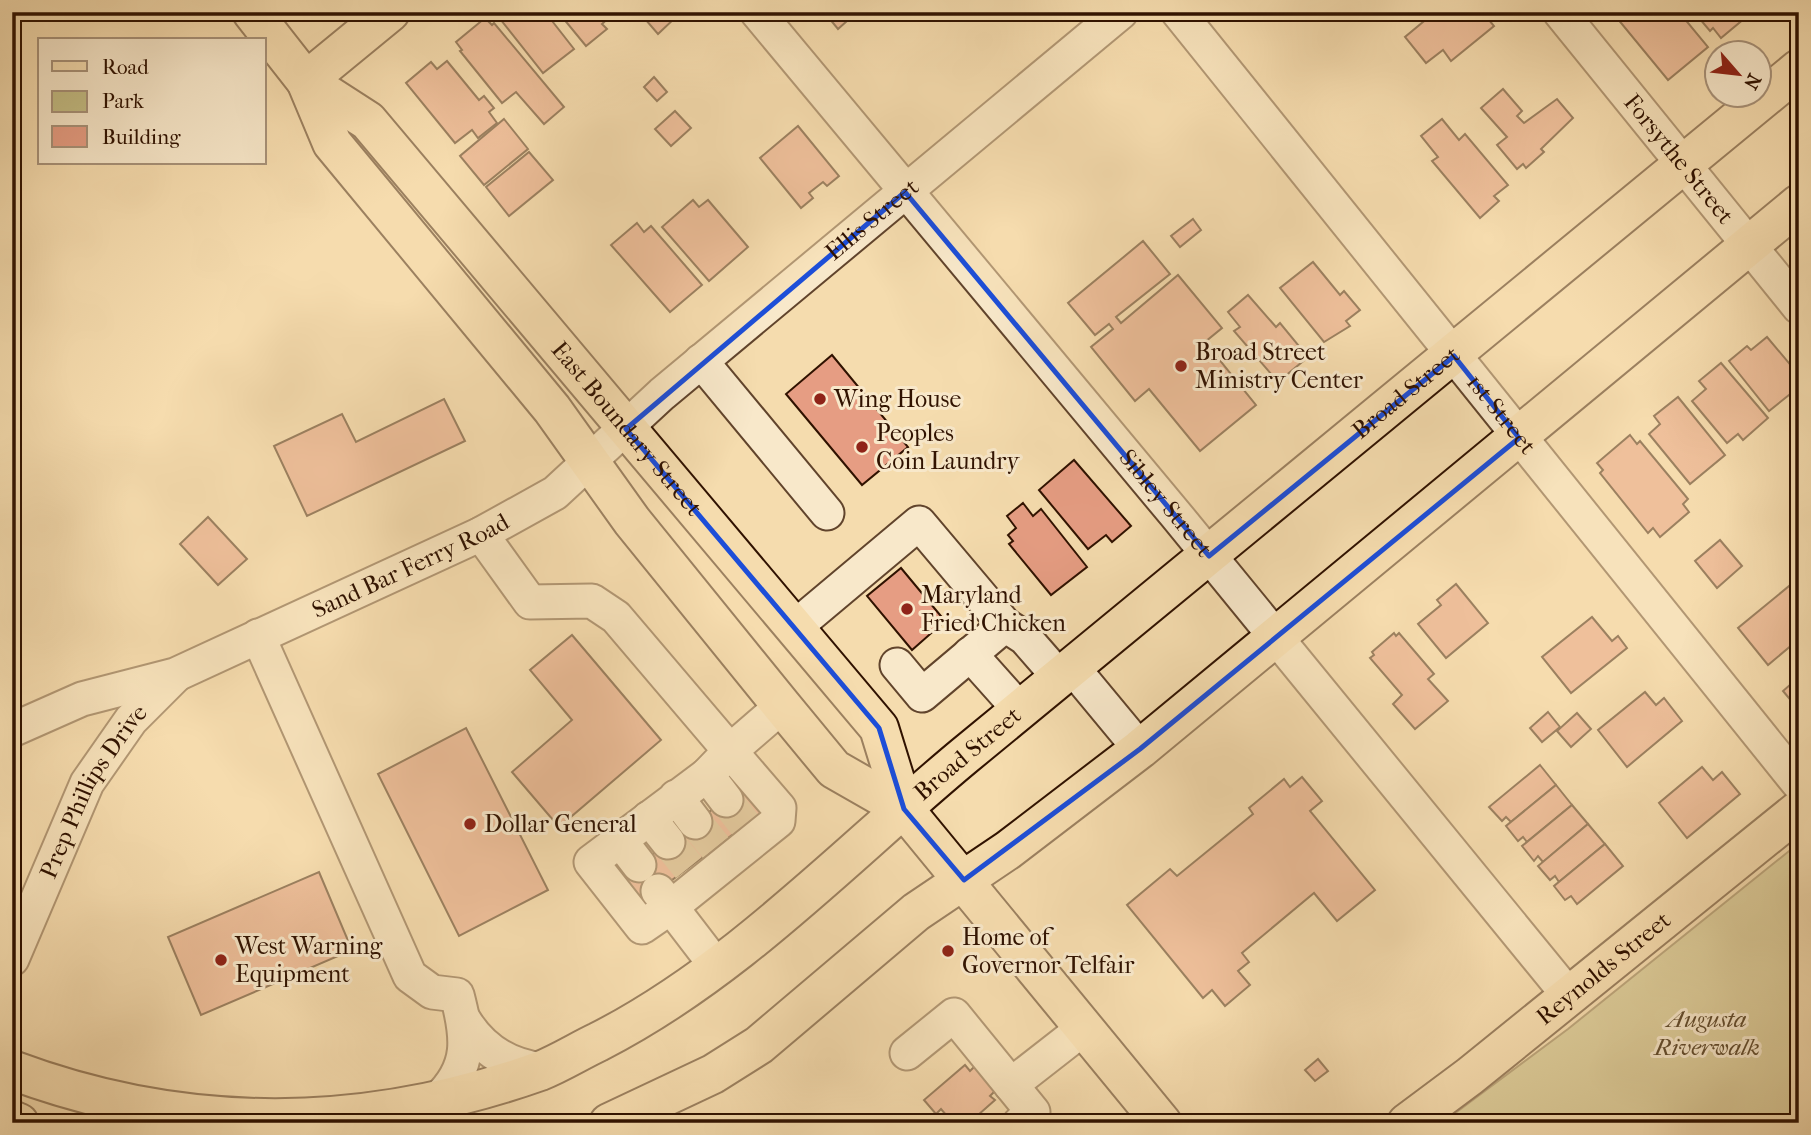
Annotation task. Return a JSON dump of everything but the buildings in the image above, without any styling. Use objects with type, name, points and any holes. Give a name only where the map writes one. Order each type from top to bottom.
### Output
[{"type":"main road","name":"East Boundary Street","points":[[252,12],[306,81],[332,143],[552,409],[632,521],[782,706],[834,769],[904,809],[1161,1123]]},
{"type":"main road","points":[[306,81],[390,12]]},
{"type":"main road","name":"Broad Street","points":[[12,1070],[101,1100],[159,1111],[257,1121],[376,1113],[438,1099],[543,1070],[620,1031],[717,967],[1065,672],[1454,356],[1799,69]]},
{"type":"main road","name":"East Boundary Street","points":[[306,81],[368,121],[626,429],[668,474],[879,729],[904,809]]},
{"type":"main road","points":[[608,1123],[713,1074],[759,1045],[916,912],[964,880],[1140,749],[1799,204]]},
{"type":"main road","name":"Reynolds Street","points":[[1407,1123],[1570,997],[1799,810]]},
{"type":"main road","points":[[12,1120],[19,1123]]},
{"type":"street","name":"Sibley Street","points":[[757,12],[1209,556],[1570,997]]},
{"type":"street","name":"Ellis Street","points":[[626,429],[701,361],[1121,12]]},
{"type":"street","name":"1st Street","points":[[1178,12],[1799,784]]},
{"type":"street","name":"Forsythe Street","points":[[1560,12],[1799,307]]},
{"type":"street","points":[[701,361],[827,513]]},
{"type":"street","name":"Sand Bar Ferry Road","points":[[176,675],[481,534],[555,493],[626,429]]},
{"type":"street","points":[[795,627],[919,523],[1005,625],[1065,672],[1140,749]]},
{"type":"street","points":[[481,534],[530,601],[593,601],[616,617],[733,798]]},
{"type":"street","points":[[897,665],[922,695],[1005,625]]},
{"type":"street","points":[[258,636],[411,976],[432,992],[457,995],[464,1020],[461,1070],[438,1099]]},
{"type":"street","points":[[970,654],[1020,710]]},
{"type":"street","points":[[12,730],[82,699],[176,675]]},
{"type":"street","name":"Prep Phillips Drive","points":[[12,958],[87,783],[131,720],[176,675]]},
{"type":"street","points":[[647,875],[694,876],[722,855],[733,798],[782,706]]},
{"type":"street","points":[[647,875],[659,830],[686,810],[733,798]]},
{"type":"street","points":[[647,875],[717,967]]},
{"type":"street","points":[[907,1053],[954,1015],[1033,1112],[1020,1123]]},
{"type":"street","points":[[464,1020],[480,1042],[501,1057],[524,1068],[543,1070]]},
{"type":"street","points":[[1011,1085],[1084,1028]]},
{"type":"highlighted area","points":[[905,192],[1209,556],[1454,356],[1519,438],[1140,749],[964,880],[904,809],[879,728],[626,429]]},
{"type":"green space","name":"Augusta Riverwalk","points":[[1799,843],[1799,1123],[1442,1123],[1568,1029]]},
{"type":"tunnel","points":[[726,800],[746,826]]},
{"type":"tunnel","points":[[695,822],[716,848]]},
{"type":"tunnel","points":[[668,842],[689,868]]},
{"type":"place","name":"Broad Street Ministry Center","points":[[1181,366]]},
{"type":"place","name":"Wing House","points":[[820,399]]},
{"type":"place","name":"Peoples Coin Laundry","points":[[862,447]]},
{"type":"place","name":"Maryland Fried Chicken","points":[[907,609]]},
{"type":"place","name":"Dollar General","points":[[470,824]]},
{"type":"place","name":"Home of Governor Telfair","points":[[948,951]]},
{"type":"place","name":"West Warning Equipment","points":[[221,960]]}]
